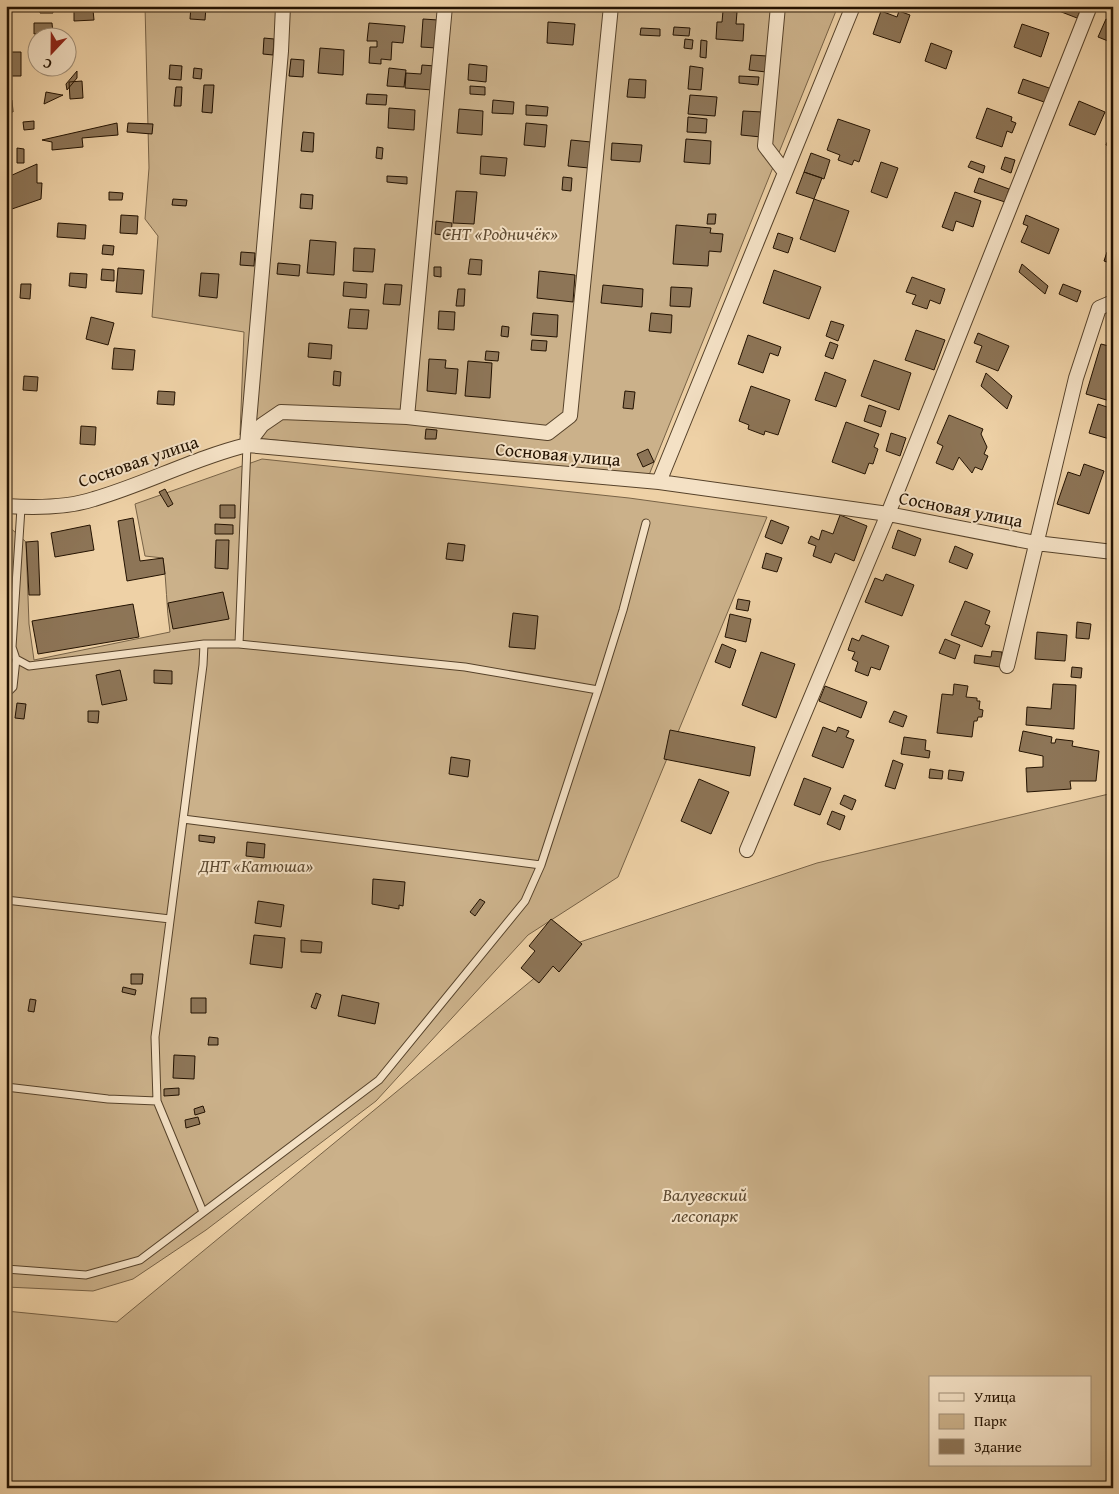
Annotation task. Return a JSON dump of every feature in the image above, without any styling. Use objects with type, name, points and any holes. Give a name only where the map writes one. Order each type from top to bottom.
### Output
[{"type":"street","points":[[247,445],[281,51],[283,6]]},
{"type":"street","points":[[407,417],[445,6]]},
{"type":"street","points":[[247,445],[262,425],[281,412],[407,417],[548,433],[570,416],[611,6]]},
{"type":"street","points":[[778,6],[765,146],[784,171]]},
{"type":"street","points":[[659,482],[784,171],[853,6]]},
{"type":"street","points":[[747,850],[888,514],[1090,6]]},
{"type":"street","points":[[1007,666],[1076,378],[1099,308],[1113,302]]},
{"type":"street","name":"Сосновая улица","points":[[6,506],[21,508],[57,506],[94,500],[223,450],[247,445],[659,482],[888,514],[1036,543],[1113,552]]},
{"type":"lane","points":[[238,644],[247,445]]},
{"type":"lane","points":[[6,694],[13,687],[16,658],[12,647],[21,508]]},
{"type":"lane","points":[[6,1269],[86,1275],[140,1260],[379,1080],[525,901],[541,865],[598,690],[623,610],[646,523]]},
{"type":"lane","points":[[16,658],[29,666],[204,644],[238,644],[465,667],[598,690]]},
{"type":"lane","points":[[203,1212],[157,1101],[155,1036],[203,665],[204,644]]},
{"type":"lane","points":[[183,819],[541,865]]},
{"type":"lane","points":[[6,900],[170,919]]},
{"type":"lane","points":[[6,1087],[108,1099],[157,1101]]},
{"type":"green space","name":"СНТ «Родничёк»","points":[[145,6],[838,6],[649,475],[264,439],[240,435],[244,332],[152,317],[158,236],[145,219],[149,168]]},
{"type":"green space","name":"ДНТ «Катюша»","points":[[262,459],[629,498],[767,517],[618,877],[528,935],[376,1101],[206,1230],[133,1279],[93,1291],[6,1287],[6,524],[26,542],[29,624],[34,660],[170,632],[163,558],[145,556],[135,504]]},
{"type":"green space","name":"Валуевский лесопарк","points":[[1113,793],[1113,1488],[6,1488],[6,1311],[117,1322],[577,943],[817,863]]},
{"type":"building","points":[[40,6],[52,6],[53,13],[40,13]]},
{"type":"building","points":[[191,6],[206,7],[205,20],[190,19]]},
{"type":"building","points":[[1046,6],[1082,6],[1077,18]]},
{"type":"building","points":[[93,10],[94,20],[74,21],[74,11]]},
{"type":"building","points":[[723,11],[737,12],[736,24],[744,24],[743,41],[716,39],[717,22],[722,22]]},
{"type":"building","points":[[881,11],[897,17],[899,11],[910,15],[900,43],[873,34]]},
{"type":"building","points":[[423,19],[438,20],[436,48],[421,47]]},
{"type":"building","points":[[1106,19],[1113,22],[1113,43],[1098,37]]},
{"type":"building","points":[[548,22],[575,24],[573,45],[547,43]]},
{"type":"building","points":[[34,23],[52,23],[52,28],[34,28]]},
{"type":"building","points":[[369,23],[405,26],[403,43],[392,42],[391,60],[381,59],[381,64],[369,63],[370,47],[377,47],[377,41],[367,41]]},
{"type":"building","points":[[1022,24],[1049,33],[1041,57],[1014,47]]},
{"type":"building","points":[[674,27],[690,28],[689,36],[673,35]]},
{"type":"building","points":[[641,28],[660,29],[660,36],[640,35]]},
{"type":"building","points":[[264,38],[274,39],[273,55],[263,54]]},
{"type":"building","points":[[685,39],[693,40],[692,49],[684,48]]},
{"type":"building","points":[[701,40],[707,41],[706,58],[700,57]]},
{"type":"building","points":[[931,43],[952,51],[946,69],[925,61]]},
{"type":"building","points":[[320,48],[344,50],[343,75],[318,73]]},
{"type":"building","points":[[6,52],[21,52],[21,76],[6,76]]},
{"type":"building","points":[[751,55],[767,56],[766,72],[749,70]]},
{"type":"building","points":[[291,59],[304,60],[303,77],[289,76]]},
{"type":"building","points":[[469,64],[487,66],[486,82],[468,80]]},
{"type":"building","points":[[170,65],[182,66],[181,80],[169,79]]},
{"type":"building","points":[[422,65],[435,66],[433,90],[405,88],[406,73],[421,74]]},
{"type":"building","points":[[690,66],[703,68],[701,90],[688,89]]},
{"type":"building","points":[[194,68],[202,69],[201,79],[193,78]]},
{"type":"building","points":[[389,68],[406,70],[404,87],[387,86]]},
{"type":"building","points":[[739,76],[759,77],[758,85],[739,83]]},
{"type":"building","points":[[71,78],[77,78],[67,90],[66,84]]},
{"type":"building","points":[[629,79],[646,80],[645,98],[627,97]]},
{"type":"building","points":[[1023,79],[1052,89],[1047,103],[1018,93]]},
{"type":"building","points":[[82,81],[83,98],[70,99],[69,82]]},
{"type":"building","points":[[204,85],[214,85],[212,113],[202,112]]},
{"type":"building","points":[[470,86],[485,87],[485,95],[470,94]]},
{"type":"building","points":[[176,87],[182,87],[181,106],[174,106]]},
{"type":"building","points":[[46,92],[62,95],[63,95],[44,104]]},
{"type":"building","points":[[367,94],[387,95],[386,105],[366,104]]},
{"type":"building","points":[[690,95],[717,97],[715,116],[688,114]]},
{"type":"building","points":[[12,100],[13,112],[6,112],[6,101]]},
{"type":"building","points":[[493,100],[514,102],[513,114],[492,113]]},
{"type":"building","points":[[1079,101],[1105,112],[1095,135],[1069,125]]},
{"type":"building","points":[[526,105],[548,107],[547,116],[526,115]]},
{"type":"building","points":[[389,108],[415,110],[414,130],[388,128]]},
{"type":"building","points":[[987,108],[1012,117],[1011,121],[1016,123],[1012,133],[1007,131],[1002,147],[976,138]]},
{"type":"building","points":[[459,109],[483,111],[482,135],[457,133]]},
{"type":"building","points":[[743,111],[763,112],[761,137],[741,135]]},
{"type":"building","points":[[688,117],[707,119],[706,133],[687,132]]},
{"type":"building","points":[[838,119],[870,130],[859,162],[854,160],[852,165],[838,160],[840,155],[827,150]]},
{"type":"building","points":[[34,121],[34,129],[24,130],[23,122]]},
{"type":"building","points":[[117,123],[118,135],[82,138],[83,147],[52,150],[52,142],[42,140]]},
{"type":"building","points":[[128,123],[153,124],[152,134],[127,132]]},
{"type":"building","points":[[526,123],[547,125],[545,147],[524,145]]},
{"type":"building","points":[[1113,131],[1113,148],[1106,145]]},
{"type":"building","points":[[303,132],[314,133],[313,152],[301,151]]},
{"type":"building","points":[[686,139],[711,141],[710,164],[684,162]]},
{"type":"building","points":[[571,140],[591,142],[589,168],[568,166]]},
{"type":"building","points":[[612,143],[642,145],[640,162],[611,160]]},
{"type":"building","points":[[377,147],[383,148],[382,159],[376,158]]},
{"type":"building","points":[[17,148],[24,149],[24,163],[17,163]]},
{"type":"building","points":[[811,153],[830,160],[824,179],[804,172]]},
{"type":"building","points":[[481,156],[507,158],[505,176],[480,174]]},
{"type":"building","points":[[1005,157],[1015,160],[1011,173],[1001,169]]},
{"type":"building","points":[[971,161],[985,166],[983,173],[968,167]]},
{"type":"building","points":[[881,162],[898,168],[887,198],[871,192]]},
{"type":"building","points":[[37,164],[37,183],[42,183],[41,199],[9,210],[10,176]]},
{"type":"building","points":[[804,172],[822,178],[814,199],[796,193]]},
{"type":"building","points":[[387,176],[407,177],[407,184],[387,182]]},
{"type":"building","points":[[563,177],[572,178],[571,191],[562,190]]},
{"type":"building","points":[[979,178],[1009,189],[1005,202],[974,192]]},
{"type":"building","points":[[456,191],[477,192],[474,224],[453,223]]},
{"type":"building","points":[[109,192],[123,193],[122,200],[109,200]]},
{"type":"building","points":[[955,192],[981,201],[973,227],[956,221],[953,231],[942,227]]},
{"type":"building","points":[[301,194],[313,195],[312,209],[300,208]]},
{"type":"building","points":[[173,199],[187,200],[186,206],[172,205]]},
{"type":"building","points":[[814,199],[849,211],[835,252],[800,239]]},
{"type":"building","points":[[708,214],[716,214],[715,224],[707,224]]},
{"type":"building","points":[[121,215],[138,216],[137,234],[120,233]]},
{"type":"building","points":[[1026,215],[1059,229],[1049,254],[1021,242],[1028,226],[1023,224]]},
{"type":"building","points":[[436,221],[452,223],[451,236],[435,234]]},
{"type":"building","points":[[58,223],[86,225],[85,239],[57,237]]},
{"type":"building","points":[[676,225],[711,228],[710,233],[723,234],[721,252],[709,251],[708,266],[673,264]]},
{"type":"building","points":[[778,233],[793,238],[788,253],[773,248]]},
{"type":"building","points":[[310,240],[336,242],[334,275],[307,273]]},
{"type":"building","points":[[103,245],[114,246],[113,255],[102,254]]},
{"type":"building","points":[[354,248],[375,249],[373,272],[353,271]]},
{"type":"building","points":[[241,252],[255,253],[254,266],[240,265]]},
{"type":"building","points":[[1107,252],[1113,254],[1113,264],[1104,261]]},
{"type":"building","points":[[470,259],[482,260],[481,275],[468,274]]},
{"type":"building","points":[[278,263],[300,265],[299,276],[277,274]]},
{"type":"building","points":[[1022,264],[1048,286],[1045,294],[1019,272]]},
{"type":"building","points":[[434,267],[441,267],[441,277],[434,276]]},
{"type":"building","points":[[118,268],[144,270],[142,294],[116,292]]},
{"type":"building","points":[[102,269],[114,270],[114,281],[101,280]]},
{"type":"building","points":[[774,270],[821,287],[809,319],[763,303]]},
{"type":"building","points":[[539,271],[575,275],[573,302],[537,298]]},
{"type":"building","points":[[70,273],[87,274],[86,288],[69,286]]},
{"type":"building","points":[[201,273],[219,274],[217,298],[199,296]]},
{"type":"building","points":[[912,277],[945,289],[940,304],[930,300],[927,309],[912,304],[916,295],[906,292]]},
{"type":"building","points":[[344,282],[367,284],[366,298],[343,296]]},
{"type":"building","points":[[21,284],[31,284],[30,299],[20,298]]},
{"type":"building","points":[[385,284],[402,285],[400,305],[383,304]]},
{"type":"building","points":[[1063,284],[1081,291],[1077,302],[1059,294]]},
{"type":"building","points":[[603,285],[643,289],[642,307],[601,303]]},
{"type":"building","points":[[671,287],[692,288],[690,307],[670,306]]},
{"type":"building","points":[[458,289],[465,289],[464,306],[456,306]]},
{"type":"building","points":[[350,309],[369,310],[367,329],[348,328]]},
{"type":"building","points":[[439,311],[455,312],[454,330],[438,329]]},
{"type":"building","points":[[533,313],[558,315],[557,337],[531,335]]},
{"type":"building","points":[[651,313],[672,315],[671,333],[649,331]]},
{"type":"building","points":[[91,317],[114,323],[108,345],[86,339]]},
{"type":"building","points":[[831,321],[844,325],[838,341],[826,336]]},
{"type":"building","points":[[502,326],[509,327],[508,337],[501,336]]},
{"type":"building","points":[[916,330],[945,340],[934,370],[905,360]]},
{"type":"building","points":[[978,333],[1009,346],[998,371],[976,362],[982,346],[974,343]]},
{"type":"building","points":[[748,335],[781,347],[778,356],[770,353],[763,373],[738,364]]},
{"type":"building","points":[[532,340],[547,341],[546,351],[531,350]]},
{"type":"building","points":[[830,342],[838,345],[833,359],[825,356]]},
{"type":"building","points":[[309,343],[332,345],[331,359],[308,357]]},
{"type":"building","points":[[1101,344],[1113,347],[1113,393],[1110,401],[1086,394]]},
{"type":"building","points":[[114,348],[135,350],[133,370],[112,369]]},
{"type":"building","points":[[486,351],[499,352],[498,361],[485,360]]},
{"type":"building","points":[[429,359],[446,360],[445,368],[458,369],[456,394],[427,391]]},
{"type":"building","points":[[874,360],[911,373],[899,410],[861,396]]},
{"type":"building","points":[[468,361],[492,363],[490,398],[465,396]]},
{"type":"building","points":[[334,371],[341,372],[340,386],[333,385]]},
{"type":"building","points":[[825,372],[846,380],[836,407],[815,400]]},
{"type":"building","points":[[986,373],[1012,396],[1007,409],[981,386]]},
{"type":"building","points":[[24,376],[38,377],[37,391],[23,390]]},
{"type":"building","points":[[751,386],[790,400],[778,435],[765,431],[764,435],[748,429],[749,425],[739,421]]},
{"type":"building","points":[[158,391],[175,392],[174,405],[157,404]]},
{"type":"building","points":[[625,391],[635,392],[633,409],[623,408]]},
{"type":"building","points":[[1098,404],[1113,409],[1113,440],[1089,433]]},
{"type":"building","points":[[869,405],[886,411],[881,427],[864,421]]},
{"type":"building","points":[[949,415],[983,429],[981,434],[987,447],[984,454],[988,456],[982,470],[975,467],[972,473],[959,457],[953,470],[936,463],[943,446],[937,443]]},
{"type":"building","points":[[846,422],[879,434],[874,447],[878,449],[873,464],[869,463],[865,474],[832,462]]},
{"type":"building","points":[[81,426],[96,427],[95,445],[80,444]]},
{"type":"building","points":[[426,429],[437,430],[436,439],[425,439]]},
{"type":"building","points":[[891,433],[906,438],[900,456],[886,451]]},
{"type":"building","points":[[648,449],[654,462],[643,467],[637,454]]},
{"type":"building","points":[[1084,464],[1104,471],[1089,514],[1057,504],[1068,472],[1080,476]]},
{"type":"building","points":[[165,489],[173,504],[168,507],[159,492]]},
{"type":"building","points":[[220,505],[235,505],[235,518],[220,518]]},
{"type":"building","points":[[840,515],[867,526],[854,561],[835,553],[831,563],[813,556],[816,546],[808,543],[811,536],[819,540],[822,530],[833,534]]},
{"type":"building","points":[[133,518],[140,561],[163,558],[165,574],[127,581],[118,521]]},
{"type":"building","points":[[771,520],[789,527],[782,544],[765,537]]},
{"type":"building","points":[[215,524],[233,525],[233,534],[215,534]]},
{"type":"building","points":[[90,525],[94,550],[55,557],[51,533]]},
{"type":"building","points":[[898,530],[921,539],[915,556],[892,548]]},
{"type":"building","points":[[216,540],[229,540],[228,569],[215,568]]},
{"type":"building","points":[[38,541],[40,595],[29,595],[26,542]]},
{"type":"building","points":[[448,543],[465,545],[463,561],[446,559]]},
{"type":"building","points":[[955,546],[973,554],[967,569],[949,562]]},
{"type":"building","points":[[766,553],[782,558],[777,572],[762,568]]},
{"type":"building","points":[[886,574],[914,585],[902,616],[865,602],[875,578],[883,581]]},
{"type":"building","points":[[223,592],[229,619],[173,629],[168,603]]},
{"type":"building","points":[[738,599],[750,601],[748,611],[736,609]]},
{"type":"building","points":[[965,601],[990,611],[985,624],[990,626],[982,647],[951,635]]},
{"type":"building","points":[[133,604],[139,637],[38,654],[32,621]]},
{"type":"building","points":[[513,613],[538,616],[535,649],[509,647]]},
{"type":"building","points":[[730,614],[751,619],[746,642],[725,637]]},
{"type":"building","points":[[1077,622],[1091,624],[1089,639],[1076,638]]},
{"type":"building","points":[[1037,632],[1067,635],[1065,661],[1035,659]]},
{"type":"building","points":[[862,635],[889,646],[880,670],[871,667],[868,676],[855,671],[858,662],[852,659],[855,652],[848,650],[852,638],[859,641]]},
{"type":"building","points":[[945,639],[960,645],[955,659],[939,653]]},
{"type":"building","points":[[722,644],[736,650],[730,668],[715,662]]},
{"type":"building","points":[[992,651],[1002,652],[1000,667],[974,663],[975,655],[991,657]]},
{"type":"building","points":[[761,652],[795,664],[776,718],[742,705]]},
{"type":"building","points":[[1072,667],[1082,668],[1081,678],[1071,677]]},
{"type":"building","points":[[120,670],[127,700],[102,705],[96,675]]},
{"type":"building","points":[[154,670],[172,671],[172,684],[154,683]]},
{"type":"building","points":[[954,684],[968,686],[966,697],[977,698],[977,701],[980,701],[979,709],[983,710],[982,717],[978,717],[977,721],[974,721],[972,737],[937,733],[942,694],[953,695]]},
{"type":"building","points":[[1053,684],[1076,685],[1074,729],[1026,725],[1027,707],[1051,709]]},
{"type":"building","points":[[825,686],[867,702],[861,718],[819,701]]},
{"type":"building","points":[[17,703],[26,704],[24,719],[15,718]]},
{"type":"building","points":[[88,711],[99,711],[98,723],[88,722]]},
{"type":"building","points":[[894,711],[907,716],[903,727],[889,722]]},
{"type":"building","points":[[823,727],[836,732],[838,727],[849,731],[846,737],[854,740],[843,768],[812,756]]},
{"type":"building","points":[[670,730],[755,747],[750,776],[664,759]]},
{"type":"building","points":[[1023,731],[1052,737],[1051,743],[1055,743],[1056,739],[1073,741],[1072,746],[1099,751],[1096,781],[1070,781],[1071,789],[1027,792],[1026,768],[1043,767],[1043,756],[1019,751]]},
{"type":"building","points":[[904,737],[926,740],[925,750],[930,751],[929,758],[901,754]]},
{"type":"building","points":[[451,757],[470,760],[468,777],[449,774]]},
{"type":"building","points":[[893,760],[903,764],[895,789],[885,786]]},
{"type":"building","points":[[930,769],[943,771],[942,779],[929,778]]},
{"type":"building","points":[[949,770],[964,772],[962,781],[948,779]]},
{"type":"building","points":[[804,778],[831,788],[820,815],[794,805]]},
{"type":"building","points":[[699,779],[729,792],[711,834],[681,821]]},
{"type":"building","points":[[844,795],[856,800],[852,810],[840,804]]},
{"type":"building","points":[[832,811],[845,816],[840,830],[827,824]]},
{"type":"building","points":[[199,835],[215,837],[214,843],[199,841]]},
{"type":"building","points":[[247,842],[265,844],[264,858],[246,856]]},
{"type":"building","points":[[373,879],[405,882],[403,906],[399,905],[399,909],[372,904]]},
{"type":"building","points":[[480,899],[485,902],[475,916],[470,912]]},
{"type":"building","points":[[258,901],[284,905],[281,927],[255,923]]},
{"type":"building","points":[[551,919],[582,944],[559,972],[553,966],[539,983],[521,968],[535,951],[529,946]]},
{"type":"building","points":[[254,935],[285,938],[282,968],[250,964]]},
{"type":"building","points":[[301,940],[322,942],[321,953],[301,952]]},
{"type":"building","points":[[131,974],[143,974],[142,984],[131,984]]},
{"type":"building","points":[[123,987],[136,990],[135,995],[122,992]]},
{"type":"building","points":[[316,993],[321,995],[316,1009],[311,1007]]},
{"type":"building","points":[[342,995],[379,1003],[375,1024],[338,1016]]},
{"type":"building","points":[[191,998],[206,998],[206,1013],[191,1013]]},
{"type":"building","points":[[30,999],[36,1000],[34,1012],[28,1011]]},
{"type":"building","points":[[209,1037],[218,1038],[218,1045],[208,1045]]},
{"type":"building","points":[[174,1055],[195,1056],[194,1079],[173,1078]]},
{"type":"building","points":[[179,1088],[179,1095],[164,1096],[164,1089]]},
{"type":"building","points":[[203,1106],[205,1112],[195,1115],[194,1109]]},
{"type":"building","points":[[198,1117],[200,1124],[186,1128],[185,1120]]}]
